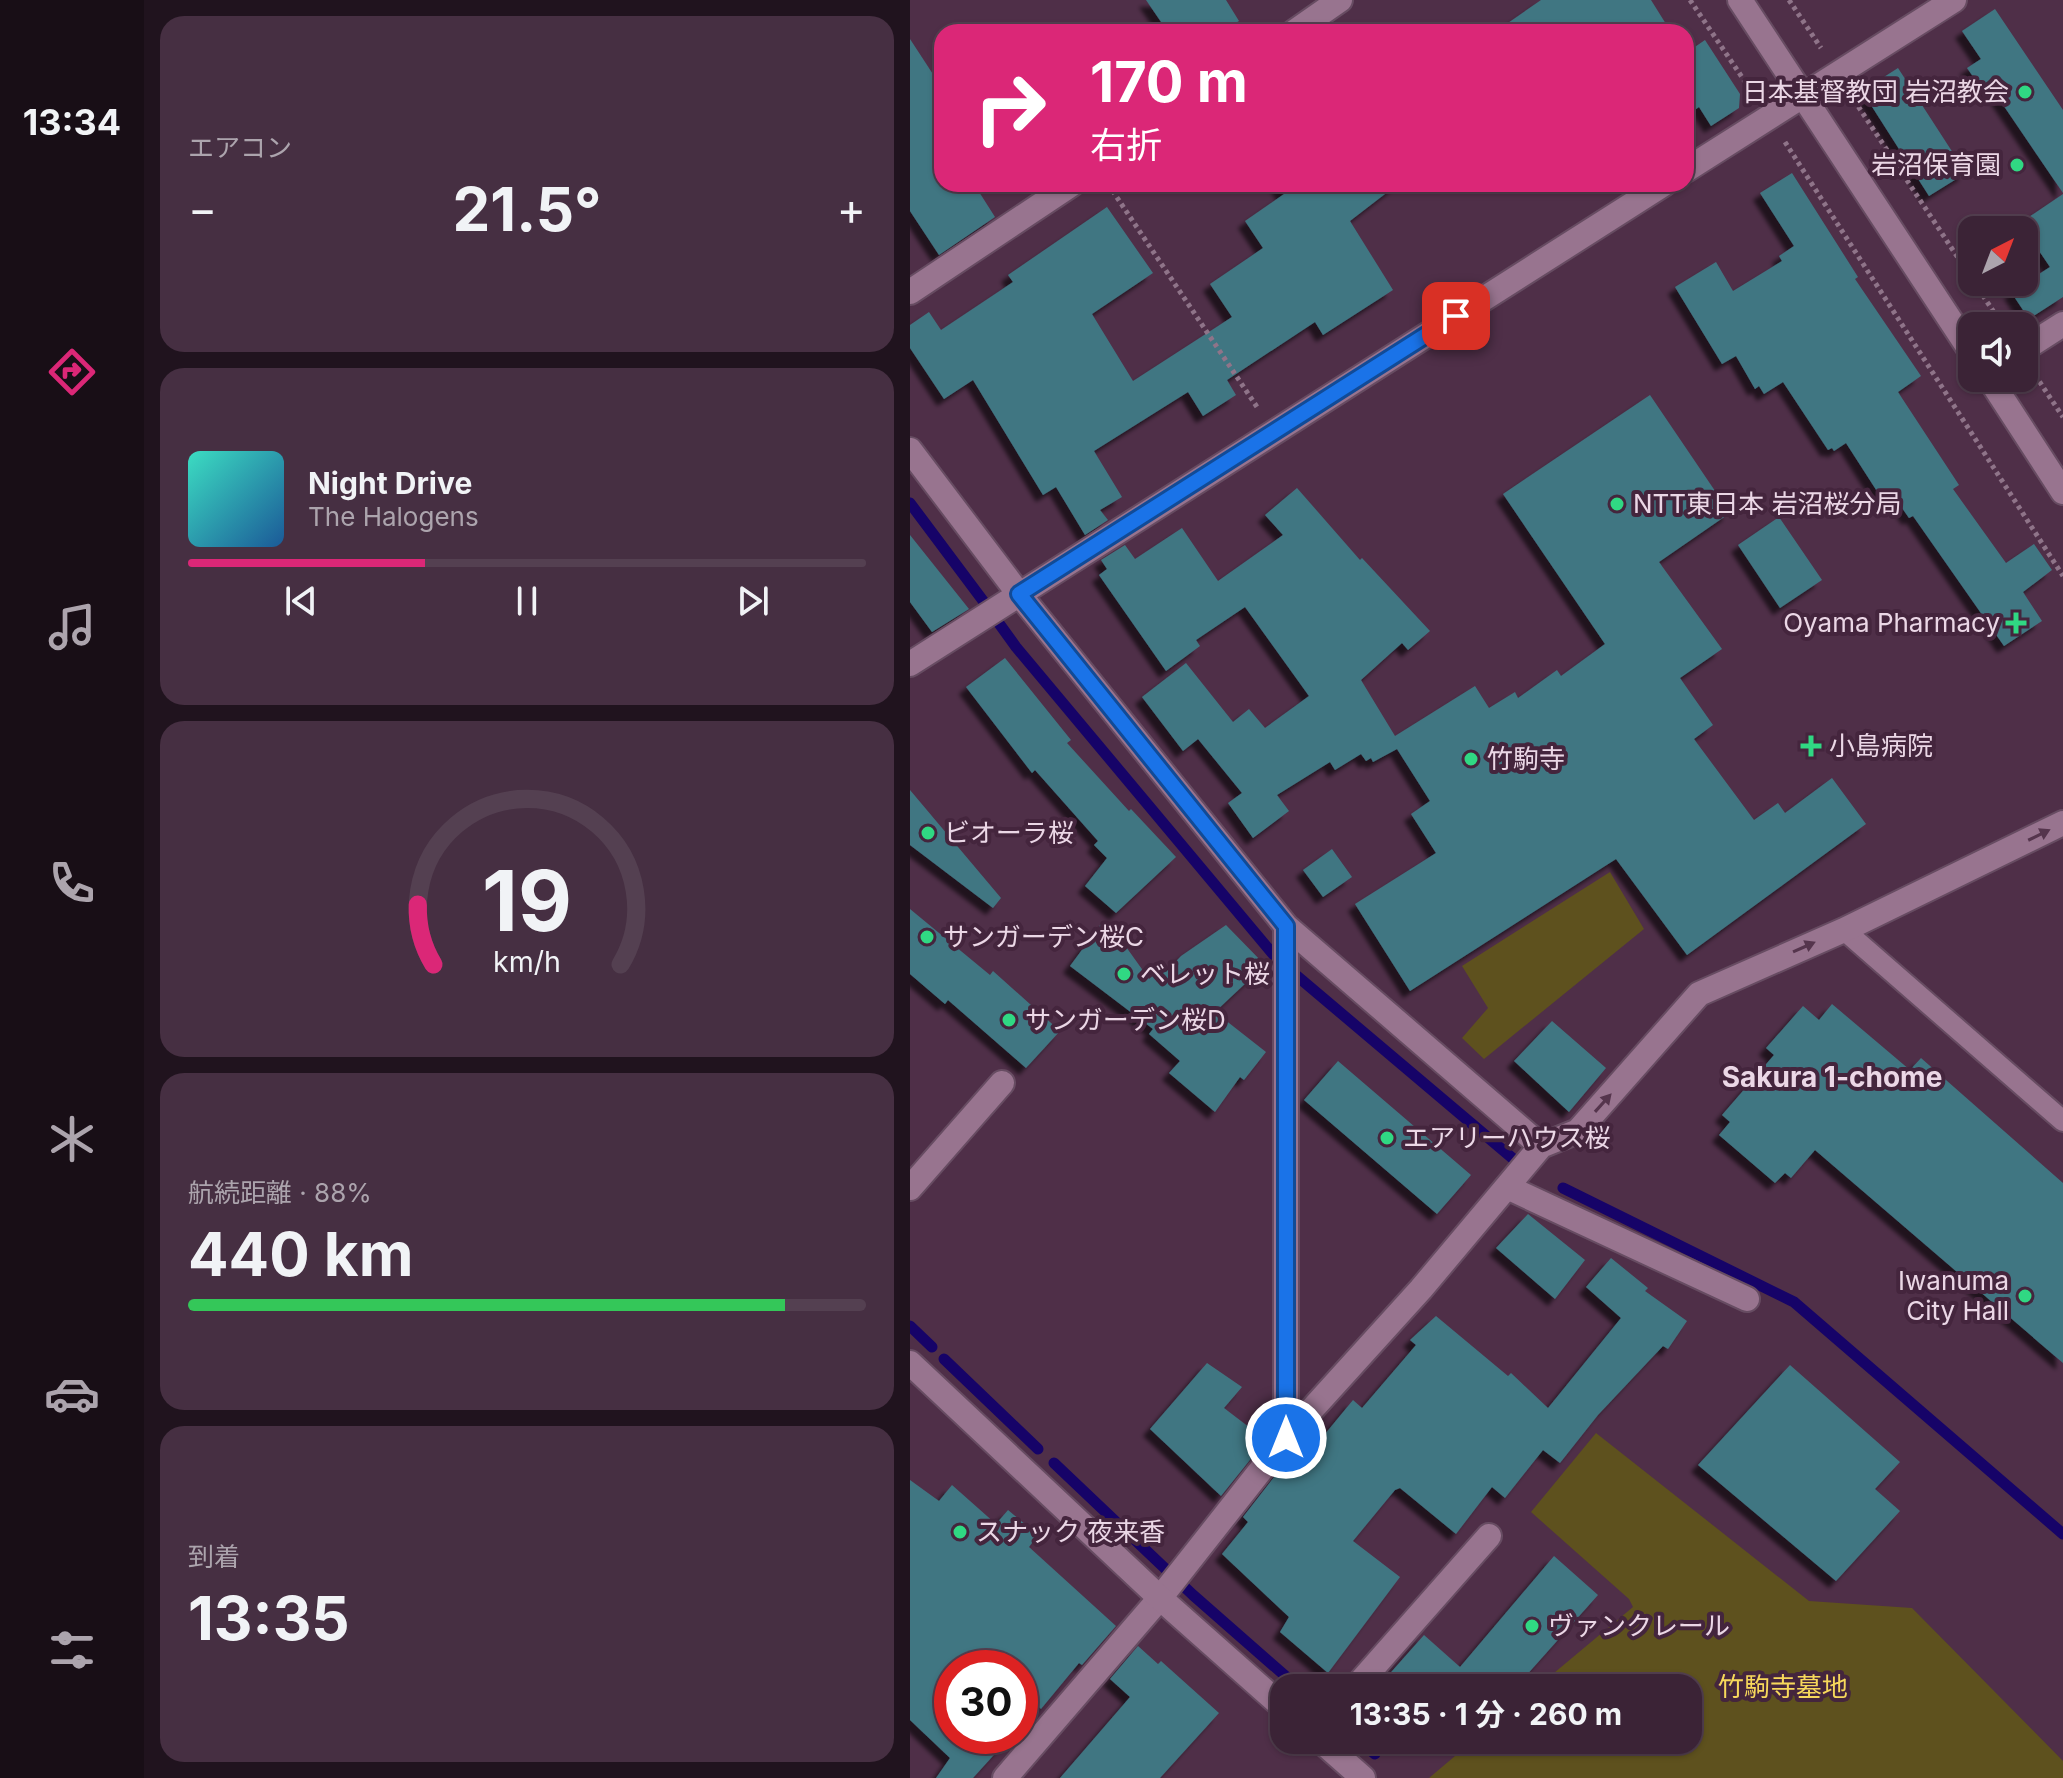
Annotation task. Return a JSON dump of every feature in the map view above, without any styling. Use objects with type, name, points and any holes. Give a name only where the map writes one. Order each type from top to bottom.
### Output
[{"type":"street","points":[[1306,24],[1340,0]]},
{"type":"street","points":[[1740,0],[1958,332]]},
{"type":"street","points":[[1694,165],[1954,0]]},
{"type":"street","points":[[910,292],[1060,192]]},
{"type":"street","points":[[910,664],[1651,192]]},
{"type":"street","points":[[2038,350],[2063,324]]},
{"type":"street","points":[[1998,392],[2063,492]]},
{"type":"street","points":[[910,450],[1019,594],[1286,926],[1541,1146]]},
{"type":"street","points":[[1005,1778],[1163,1594],[1286,1438],[1421,1289],[1541,1146],[1578,1131],[1699,994],[1844,930],[2063,823]]},
{"type":"street","points":[[1286,926],[1286,1438]]},
{"type":"street","points":[[910,1188],[1002,1083]]},
{"type":"street","points":[[1507,1187],[1747,1299]]},
{"type":"street","points":[[910,1363],[1270,1695]]},
{"type":"street","points":[[1367,1674],[1489,1536]]},
{"type":"street","points":[[1335,1754],[1362,1778]]},
{"type":"lane","points":[[1844,930],[2063,1121]]},
{"type":"path","points":[[1690,0],[1759,102]]},
{"type":"path","points":[[1789,0],[1828,59]]},
{"type":"path","points":[[1852,96],[1958,258]]},
{"type":"path","points":[[1779,132],[2063,576]]},
{"type":"path","points":[[1795,158],[1806,152]]},
{"type":"path","points":[[1113,192],[1273,431]]},
{"type":"path","points":[[2038,376],[2063,417]]},
{"type":"green space","points":[[1610,872],[1644,929],[1484,1059],[1462,1038],[1488,1008],[1462,966]]},
{"type":"green space","name":"竹駒寺墓地","points":[[1596,1433],[1809,1601],[1912,1608],[2063,1761],[2063,1778],[1429,1778],[1457,1754],[1702,1754],[1702,1674],[1553,1674],[1633,1607],[1629,1599],[1531,1512]]},
{"type":"building","points":[[1146,0],[1226,0],[1239,21],[1234,24],[1162,24]]},
{"type":"building","points":[[1541,0],[1651,0],[1666,24],[1506,24]]},
{"type":"building","points":[[1995,9],[2063,110],[2063,193],[1993,90],[1986,95],[1967,68],[1981,59],[1962,31]]},
{"type":"building","points":[[910,39],[934,76],[934,192],[979,192],[995,217],[939,255],[910,211]]},
{"type":"building","points":[[1705,40],[1740,94],[1739,108],[1711,126],[1699,107],[1694,110],[1694,48]]},
{"type":"building","points":[[1898,68],[1966,173],[1929,196],[1862,91]]},
{"type":"building","points":[[1792,173],[1858,277],[1855,279],[1921,376],[1898,392],[1959,485],[1953,489],[2006,563],[2034,544],[2052,570],[2023,592],[2042,621],[2004,646],[1913,516],[1909,518],[1891,492],[1882,499],[1846,443],[1834,451],[1832,448],[1828,450],[1783,382],[1764,394],[1759,386],[1755,389],[1736,356],[1722,364],[1675,287],[1716,262],[1733,291],[1782,261],[1779,256],[1794,246],[1760,193]]},
{"type":"building","points":[[1283,192],[1388,192],[1350,221],[1393,290],[1323,335],[1315,322],[1227,380],[1236,395],[1203,416],[1188,392],[1094,451],[1122,497],[1100,510],[1108,520],[1085,535],[1056,487],[1043,495],[973,380],[944,399],[910,348],[910,325],[929,312],[941,330],[1013,282],[1008,275],[1107,207],[1153,273],[1092,314],[1133,381],[1232,317],[1210,284],[1263,248],[1245,221],[1284,194]]},
{"type":"building","name":"岩沼保育園","points":[[2063,194],[2063,297],[2038,313],[2024,312],[2014,296],[2038,296],[2038,275],[2050,267],[2038,249],[2038,216],[2030,216]]},
{"type":"building","points":[[1650,395],[1730,513],[1659,562],[1722,649],[1680,678],[1713,725],[1694,739],[1754,820],[1778,803],[1785,813],[1832,778],[1866,824],[1687,955],[1616,859],[1410,991],[1355,904],[1436,853],[1411,814],[1430,801],[1397,749],[1373,762],[1371,758],[1366,761],[1361,754],[1335,770],[1330,762],[1277,795],[1289,811],[1253,838],[1228,803],[1242,793],[1198,739],[1183,751],[1142,697],[1186,663],[1233,722],[1249,709],[1265,728],[1309,696],[1245,607],[1196,640],[1200,646],[1166,671],[1099,575],[1107,569],[1101,560],[1125,545],[1135,559],[1182,528],[1218,581],[1283,535],[1265,515],[1297,488],[1360,560],[1362,558],[1430,631],[1408,650],[1402,643],[1361,680],[1395,736],[1475,686],[1489,708],[1515,692],[1518,698],[1557,670],[1561,676],[1605,644],[1503,494]]},
{"type":"building","points":[[1779,517],[1822,580],[1780,608],[1738,545]]},
{"type":"building","points":[[910,535],[969,609],[932,632],[910,602]]},
{"type":"building","points":[[1005,658],[1071,740],[1067,743],[1176,857],[1116,913],[1085,886],[1107,858],[1094,845],[1098,841],[1035,770],[1032,773],[966,687]]},
{"type":"building","name":"ビオーラ桜","points":[[910,790],[1001,898],[993,908],[910,845]]},
{"type":"building","points":[[1332,849],[1352,877],[1323,897],[1303,870]]},
{"type":"building","points":[[910,909],[990,975],[993,971],[1060,1031],[1026,1068],[948,1000],[945,1004],[910,974]]},
{"type":"building","points":[[1101,924],[1119,937],[1149,979],[1162,969],[1166,972],[1181,956],[1226,925],[1265,965],[1215,1012],[1266,1052],[1244,1080],[1240,1077],[1215,1112],[1169,1073],[1180,1061],[1149,1034],[1153,1029],[1070,966]]},
{"type":"building","points":[[1832,1004],[1910,1070],[1921,1058],[2063,1183],[2063,1363],[1815,1150],[1791,1178],[1785,1173],[1775,1183],[1719,1135],[1730,1122],[1722,1115],[1774,1055],[1766,1048],[1803,1006],[1819,1020]]},
{"type":"building","points":[[1552,1021],[1606,1068],[1569,1112],[1514,1061]]},
{"type":"building","name":"エアリーハウス桜","points":[[1338,1061],[1471,1175],[1437,1214],[1304,1100]]},
{"type":"building","points":[[1528,1214],[1585,1260],[1555,1299],[1496,1248]]},
{"type":"building","points":[[1611,1258],[1648,1288],[1645,1291],[1687,1321],[1668,1349],[1663,1346],[1598,1415],[1560,1463],[1543,1450],[1505,1498],[1492,1487],[1456,1534],[1400,1488],[1395,1490],[1353,1541],[1400,1577],[1328,1673],[1280,1632],[1289,1617],[1222,1554],[1248,1522],[1243,1517],[1289,1458],[1294,1462],[1317,1437],[1320,1440],[1353,1400],[1362,1408],[1416,1345],[1410,1340],[1436,1316],[1508,1376],[1511,1373],[1548,1408],[1621,1318],[1586,1287]]},
{"type":"building","points":[[1207,1363],[1242,1387],[1224,1408],[1266,1440],[1221,1496],[1150,1429]]},
{"type":"building","points":[[1790,1365],[1900,1462],[1875,1489],[1900,1511],[1836,1581],[1698,1465]]},
{"type":"building","points":[[910,1480],[939,1501],[952,1485],[996,1524],[1008,1510],[1038,1535],[1029,1547],[1116,1626],[1082,1665],[1079,1663],[1041,1709],[1038,1706],[1038,1650],[934,1650],[934,1743],[910,1720]]},
{"type":"building","name":"ヴァンクレール","points":[[1554,1556],[1598,1595],[1527,1674],[1389,1674],[1424,1635],[1460,1667]]},
{"type":"building","points":[[1138,1646],[1158,1664],[1161,1661],[1219,1713],[1160,1778],[1060,1778],[1130,1697],[1110,1679]]},
{"type":"building","points":[[946,1754],[995,1754],[973,1778],[936,1778],[950,1758]]},
{"type":"waterway","points":[[910,503],[984,602]]},
{"type":"waterway","points":[[998,622],[1277,959]]},
{"type":"waterway","points":[[1297,976],[1517,1162]]},
{"type":"waterway","points":[[1563,1188],[1794,1302],[2063,1534]]},
{"type":"waterway","points":[[910,1326],[932,1347]]},
{"type":"waterway","points":[[944,1359],[1038,1449]]},
{"type":"waterway","points":[[1054,1463],[1193,1595],[1283,1674]]},
{"type":"place","name":"日本基督教団 岩沼教会","points":[[2025,92]]},
{"type":"place","name":"岩沼保育園","points":[[2017,165]]},
{"type":"place","name":"NTT東日本 岩沼桜分局","points":[[1617,504]]},
{"type":"place","name":"Oyama Pharmacy","points":[[2016,623]]},
{"type":"place","name":"小島病院","points":[[1811,746]]},
{"type":"place","name":"竹駒寺","points":[[1471,759]]},
{"type":"place","name":"ビオーラ桜","points":[[928,833]]},
{"type":"place","name":"サンガーデン桜C","points":[[927,937]]},
{"type":"place","name":"ベレット桜","points":[[1124,974]]},
{"type":"place","name":"サンガーデン桜D","points":[[1009,1020]]},
{"type":"place","name":"エアリーハウス桜","points":[[1387,1138]]},
{"type":"place","name":"Iwanuma City Hall","points":[[2025,1296]]},
{"type":"place","name":"スナック 夜来香","points":[[960,1532]]},
{"type":"place","name":"ヴァンクレール","points":[[1532,1626]]},
{"type":"district","name":"Sakura 1-chome","points":[[1832,1077]]},
{"type":"route","points":[[1286,1438],[1286,926],[1019,594],[1456,316]]}]
